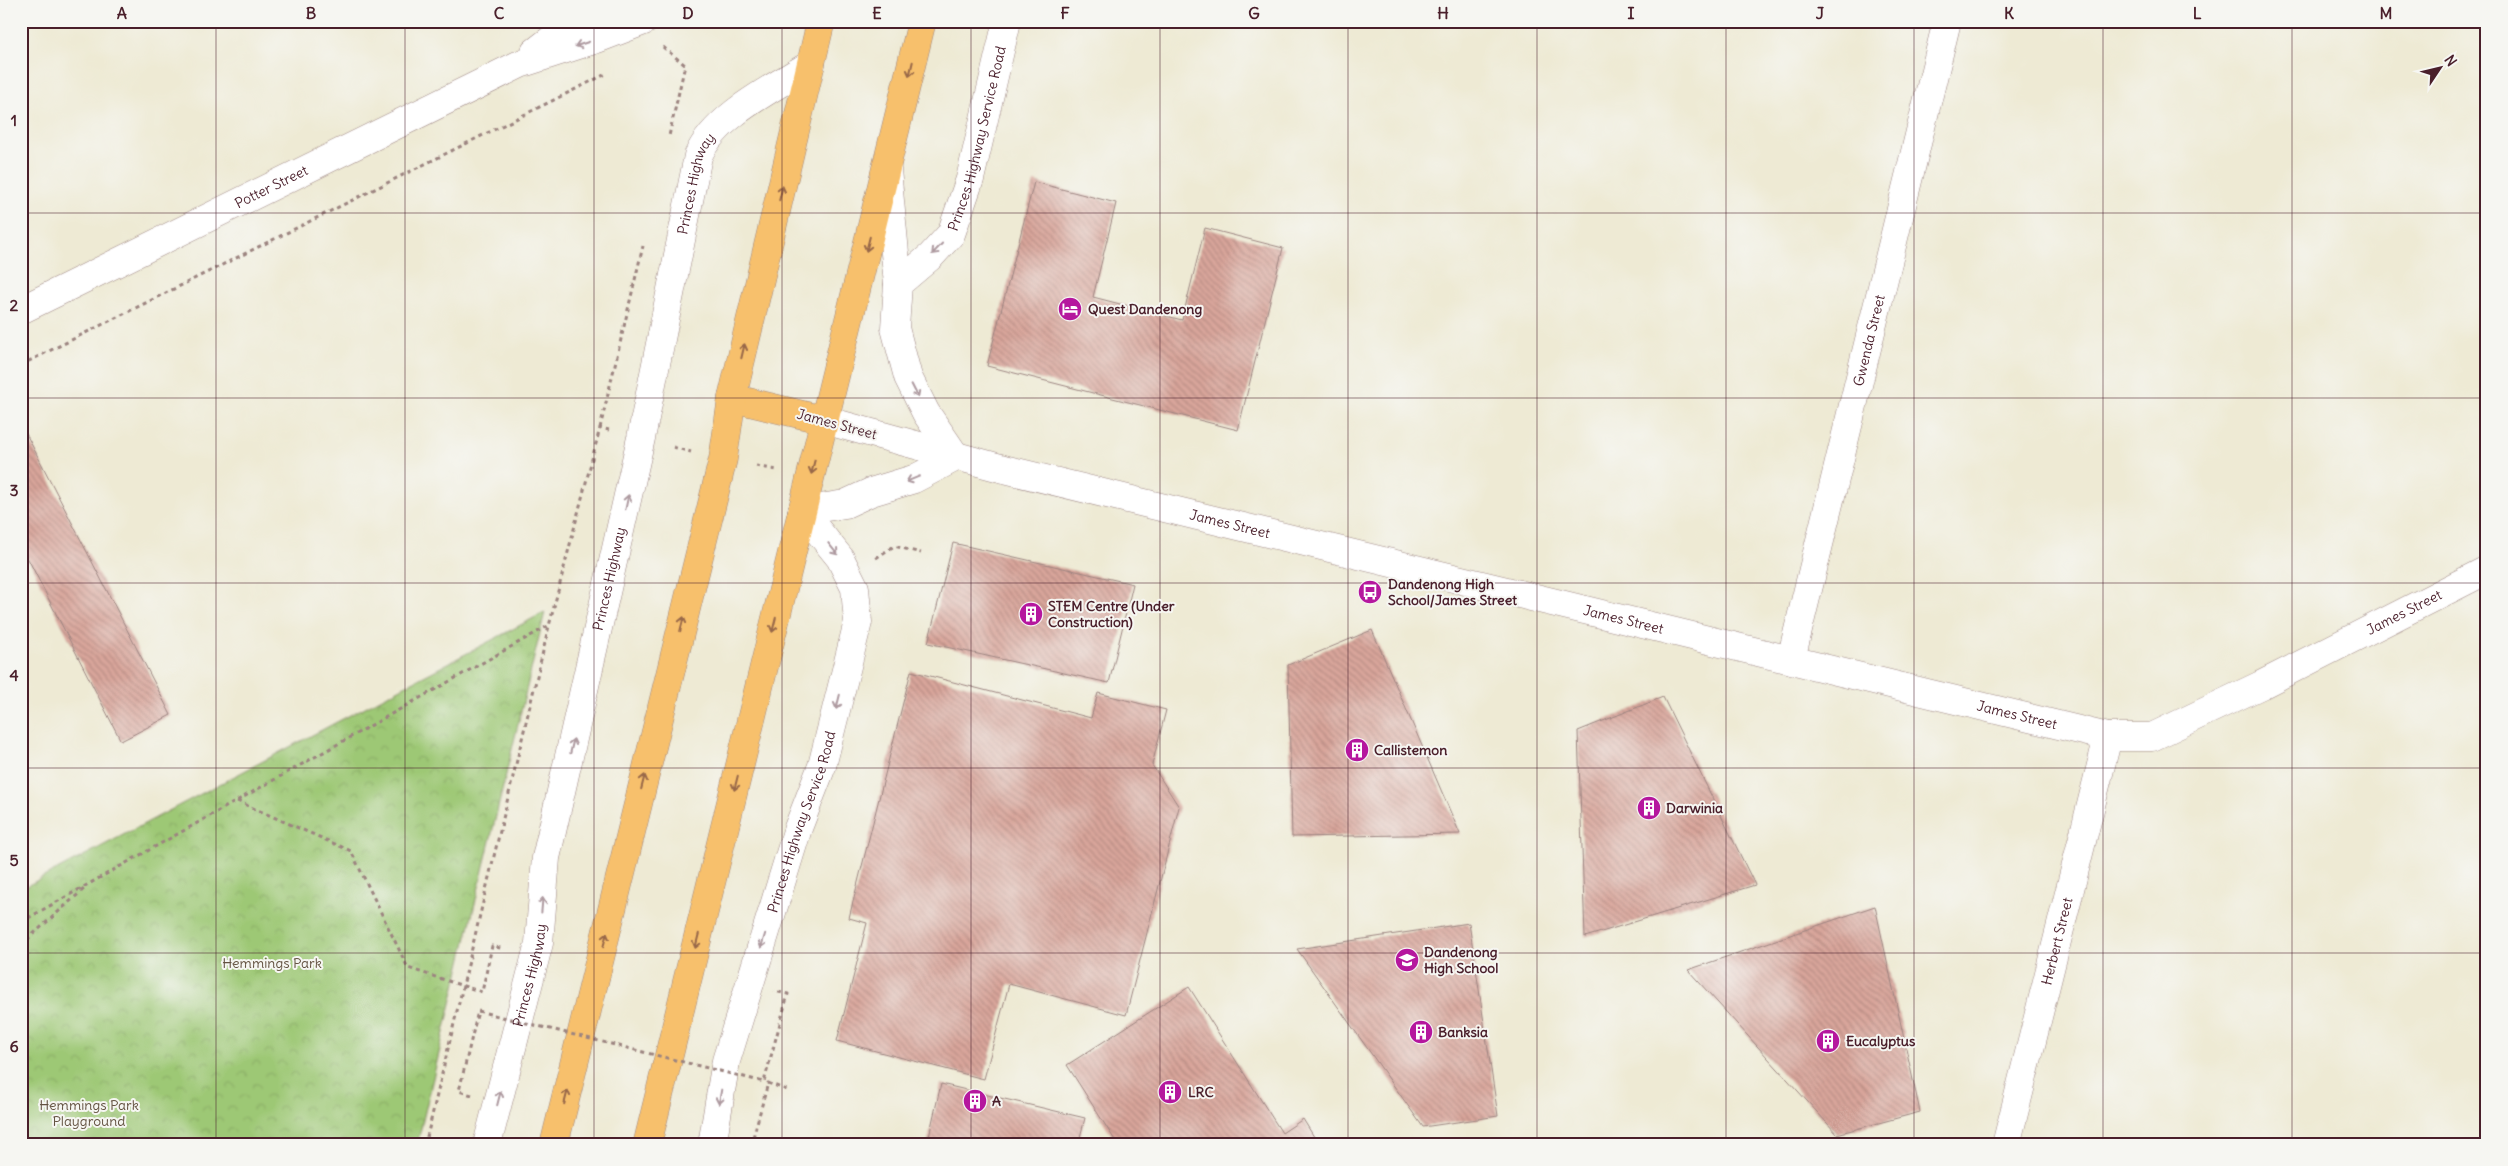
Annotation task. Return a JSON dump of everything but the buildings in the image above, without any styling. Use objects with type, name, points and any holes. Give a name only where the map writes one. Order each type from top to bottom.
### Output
[{"type":"highway","points":[[554,1145],[723,459],[732,398],[821,21]]},
{"type":"highway","points":[[647,1145],[922,21]]},
{"type":"highway","name":"James Street","points":[[732,398],[824,420]]},
{"type":"street","name":"Potter Street","points":[[520,64],[575,21]]},
{"type":"street","name":"Potter Street","points":[[21,310],[520,64],[613,27],[644,21]]},
{"type":"street","name":"Princes Highway Service Road","points":[[898,284],[931,256],[951,234],[970,179],[1007,21]]},
{"type":"street","name":"Gwenda Street","points":[[1791,659],[1946,21]]},
{"type":"street","name":"Princes Highway","points":[[487,1145],[539,943],[546,858],[638,448],[698,156],[707,138],[719,124],[811,64]]},
{"type":"street","points":[[802,511],[845,504],[871,492],[914,479],[956,456],[926,413],[908,377],[895,328],[898,284],[887,169]]},
{"type":"street","name":"James Street","points":[[824,420],[956,456],[2108,737],[2152,737],[2261,685],[2487,570]]},
{"type":"street","name":"Princes Highway Service Road","points":[[712,1145],[726,1061],[798,828],[822,766],[858,622],[855,588],[840,558],[802,511]]},
{"type":"street","name":"Herbert Street","points":[[2006,1145],[2108,737]]},
{"type":"path","points":[[656,49],[662,46],[685,65],[668,142]]},
{"type":"path","points":[[21,365],[612,71]]},
{"type":"path","points":[[600,428],[645,237]]},
{"type":"path","points":[[849,576],[894,546],[921,553]]},
{"type":"path","points":[[21,922],[549,626],[425,1145]]},
{"type":"path","points":[[236,801],[351,851],[408,968],[482,992]]},
{"type":"path","points":[[21,945],[90,884]]},
{"type":"path","points":[[472,1094],[459,1091],[478,1011],[764,1082],[788,994],[774,991]]},
{"type":"path","points":[[752,1145],[768,1083],[787,1090]]},
{"type":"green space","name":"Hemmings Park","points":[[545,612],[417,1145],[21,1145],[21,889]]},
{"type":"place","name":"Quest Dandenong","points":[[1070,309]]},
{"type":"place","name":"Dandenong High School/James Street","points":[[1370,592]]},
{"type":"place","name":"STEM Centre (Under Construction)","points":[[1031,614]]},
{"type":"place","name":"Callistemon","points":[[1357,750]]},
{"type":"place","name":"Darwinia","points":[[1649,808]]},
{"type":"place","name":"Dandenong High School","points":[[1407,960]]},
{"type":"place","name":"Banksia","points":[[1421,1032]]},
{"type":"place","name":"Eucalyptus","points":[[1828,1041]]},
{"type":"place","name":"LRC","points":[[1170,1092]]},
{"type":"place","name":"A","points":[[975,1101]]},
{"type":"park label","name":"Hemmings Park Playground","points":[[89,1114]]}]
